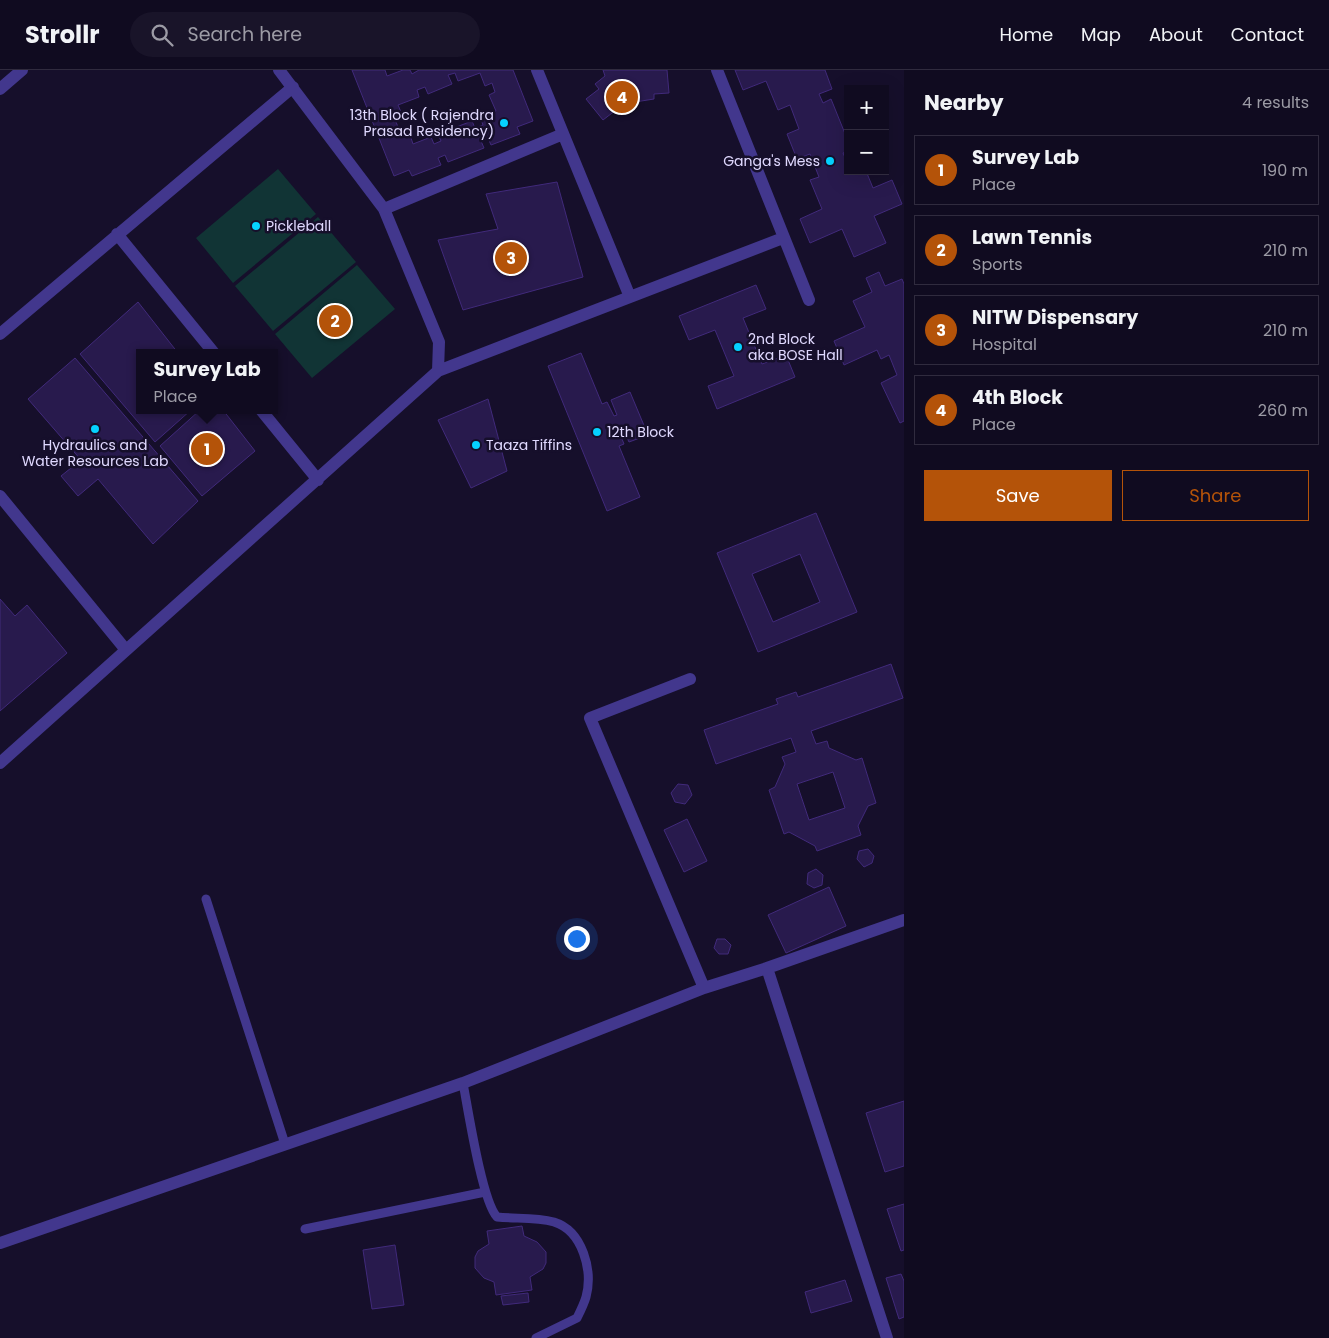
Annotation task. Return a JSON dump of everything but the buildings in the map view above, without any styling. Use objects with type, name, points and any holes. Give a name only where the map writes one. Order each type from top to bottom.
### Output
[{"type":"street","points":[[0,89],[22,70]]},
{"type":"street","points":[[279,70],[384,209],[439,342],[438,371]]},
{"type":"street","points":[[537,70],[630,297]]},
{"type":"street","points":[[716,70],[809,300]]},
{"type":"street","points":[[0,334],[293,87]]},
{"type":"street","points":[[384,209],[563,134]]},
{"type":"street","points":[[117,234],[211,349]]},
{"type":"street","points":[[0,764],[438,371],[783,238]]},
{"type":"street","points":[[264,414],[318,480]]},
{"type":"street","points":[[0,496],[126,650]]},
{"type":"street","points":[[690,679],[590,718],[704,988]]},
{"type":"street","points":[[0,1244],[463,1083],[704,988],[904,920]]},
{"type":"street","points":[[767,968],[887,1338]]},
{"type":"lane","points":[[206,899],[285,1144]]},
{"type":"lane","points":[[463,1083],[485,1192],[492,1212],[497,1217],[538,1219],[557,1223],[573,1234],[584,1253],[588,1270],[586,1297],[577,1318],[536,1338]]},
{"type":"lane","points":[[305,1229],[485,1192]]},
{"type":"green space","name":"Pickleball","points":[[278,169],[316,214],[233,283],[196,238]]},
{"type":"green space","points":[[318,217],[356,262],[273,331],[235,286]]},
{"type":"green space","points":[[357,265],[395,309],[312,378],[275,334]]},
{"type":"place","name":"4th Block","points":[[622,97]]},
{"type":"place","name":"13th Block ( Rajendra Prasad Residency)","points":[[504,123]]},
{"type":"place","name":"Ganga's Mess","points":[[830,161]]},
{"type":"place","name":"Pickleball","points":[[256,226]]},
{"type":"place","name":"NITW Dispensary","points":[[511,258]]},
{"type":"place","name":"Lawn Tennis","points":[[335,321]]},
{"type":"place","name":"2nd Block aka BOSE Hall","points":[[738,347]]},
{"type":"place","name":"Hydraulics and Water Resources Lab","points":[[95,429]]},
{"type":"place","name":"12th Block","points":[[597,432]]},
{"type":"place","name":"Taaza Tiffins","points":[[476,445]]},
{"type":"place","name":"Survey Lab","points":[[207,449]]}]
